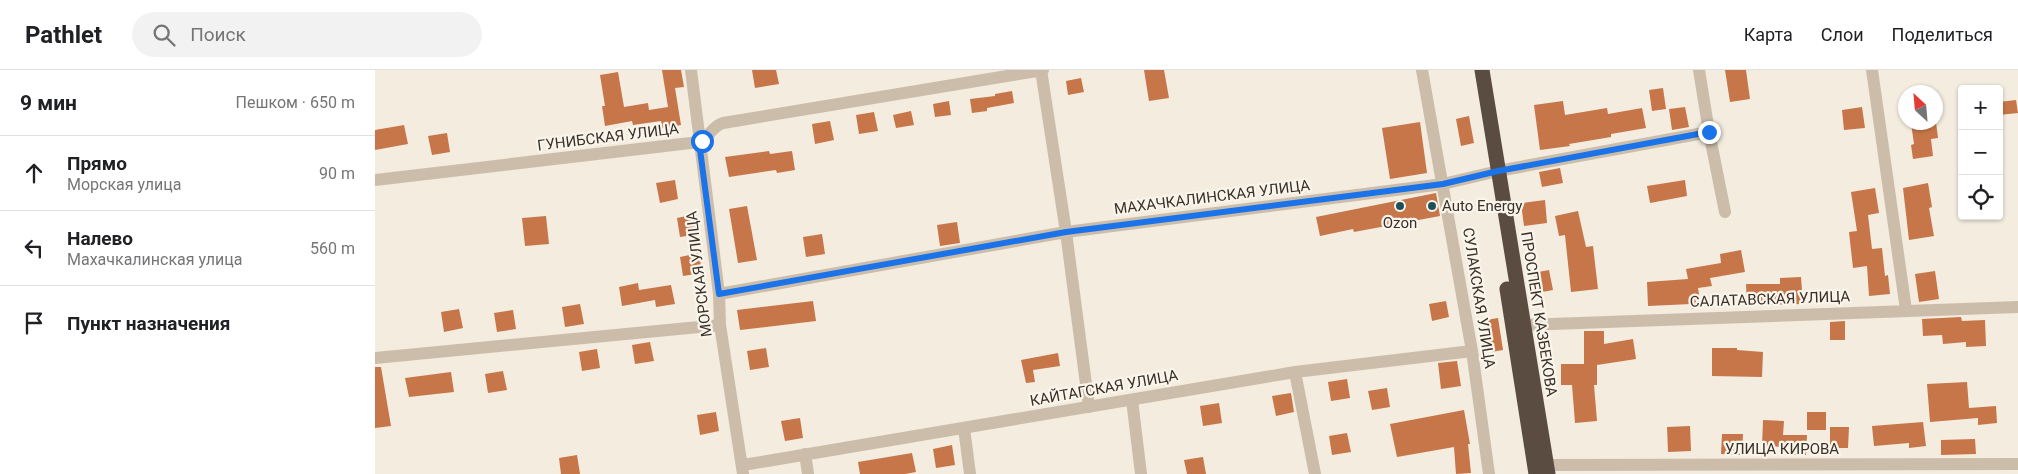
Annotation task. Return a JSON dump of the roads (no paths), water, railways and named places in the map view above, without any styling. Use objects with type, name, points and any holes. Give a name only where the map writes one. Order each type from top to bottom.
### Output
[{"type":"highway","name":"ПРОСПЕКТ КАЗБЕКОВА","points":[[1473,70],[1524,325],[1543,471]]},
{"type":"highway","name":"ПРОСПЕКТ КАЗБЕКОВА","points":[[1482,70],[1493,172],[1543,471]]},
{"type":"street","name":"МОРСКАЯ УЛИЦА","points":[[691,70],[719,294],[720,325],[743,469]]},
{"type":"street","name":"ГУНИБСКАЯ УЛИЦА","points":[[375,180],[699,142],[716,126],[723,123],[1042,70]]},
{"type":"street","points":[[1042,70],[1089,407]]},
{"type":"street","name":"СУЛАКСКАЯ УЛИЦА","points":[[1422,70],[1472,351],[1489,474]]},
{"type":"street","points":[[1699,70],[1725,212]]},
{"type":"street","points":[[1872,70],[1906,310]]},
{"type":"street","name":"МАХАЧКАЛИНСКАЯ УЛИЦА","points":[[719,294],[1066,232],[1443,184],[1493,172],[1709,132]]},
{"type":"street","name":"САЛАТАВСКАЯ УЛИЦА","points":[[1524,325],[2018,307]]},
{"type":"street","points":[[375,358],[720,325]]},
{"type":"street","name":"КАЙТАГСКАЯ УЛИЦА","points":[[743,469],[805,454],[1295,372],[1472,351]]},
{"type":"street","points":[[1295,372],[1315,474]]},
{"type":"street","points":[[1132,400],[1141,474]]},
{"type":"street","points":[[964,428],[970,474]]},
{"type":"street","points":[[805,454],[808,474]]},
{"type":"street","name":"УЛИЦА КИРОВА","points":[[1543,471],[2018,464]]},
{"type":"place","name":"Ozon","points":[[1400,206]]},
{"type":"place","name":"Auto Energy","points":[[1432,206]]}]
